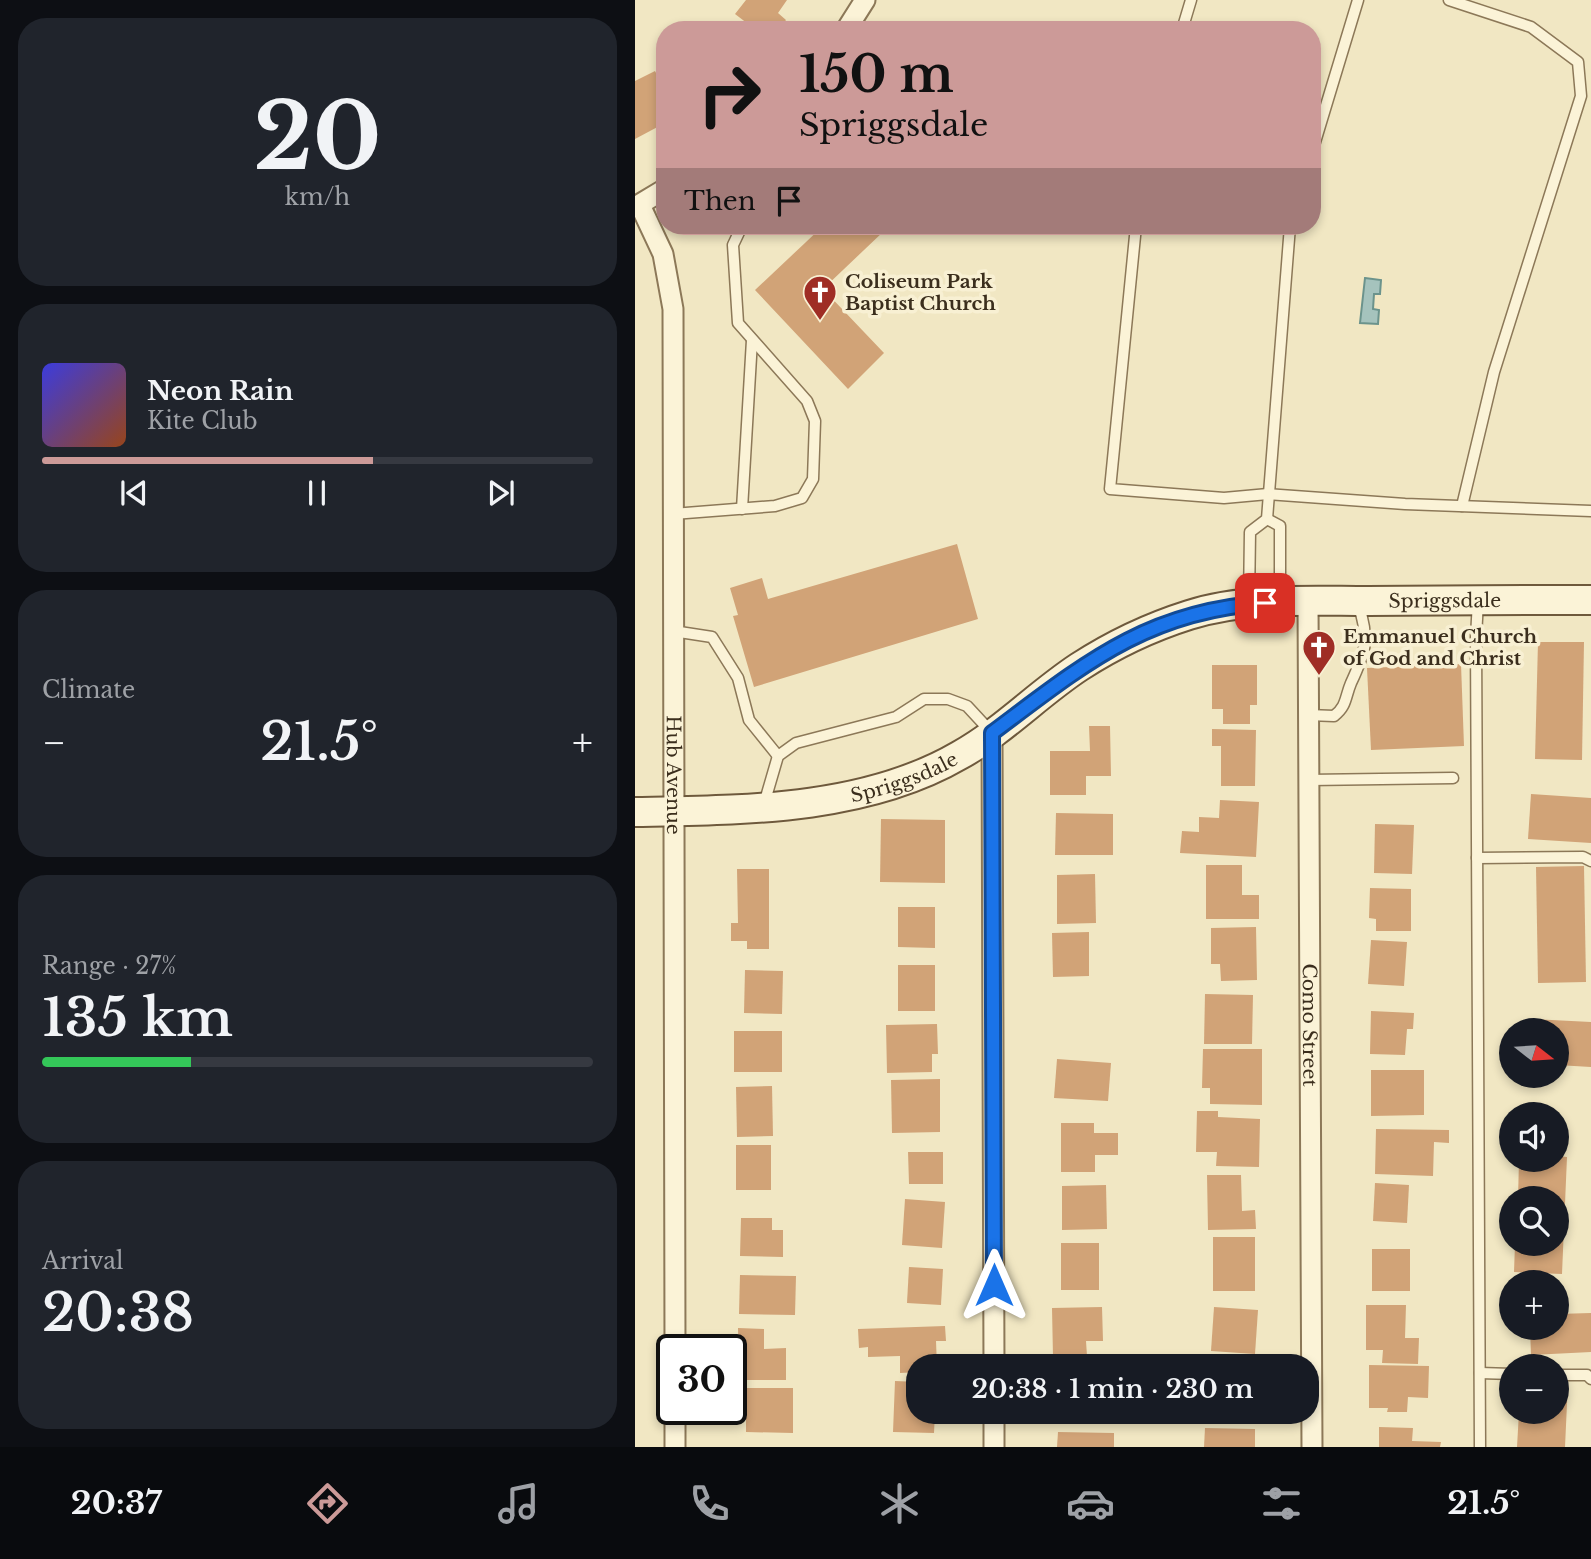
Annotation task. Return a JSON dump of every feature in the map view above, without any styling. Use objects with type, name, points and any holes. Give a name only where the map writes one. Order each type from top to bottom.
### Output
[{"type":"street","points":[[852,21],[865,0]]},
{"type":"street","points":[[638,206],[656,195]]},
{"type":"street","name":"Hub Avenue","points":[[638,206],[663,254],[673,309],[675,1334]]},
{"type":"street","name":"Spriggsdale","points":[[635,811],[764,806],[852,796],[886,788],[962,755],[1079,667],[1124,642],[1192,614],[1249,604],[1294,601],[1591,600]]},
{"type":"street","name":"Como Street","points":[[1294,601],[1308,715],[1312,1447]]},
{"type":"street","points":[[992,733],[994,1354]]},
{"type":"street","points":[[994,1424],[994,1447]]},
{"type":"street","points":[[675,1425],[675,1447]]},
{"type":"lane","points":[[1185,21],[1191,0]]},
{"type":"lane","points":[[1321,122],[1358,0]]},
{"type":"lane","points":[[1449,0],[1531,27],[1578,62],[1581,96],[1494,372],[1462,506]]},
{"type":"lane","points":[[673,514],[775,506],[802,498],[813,479],[815,421],[807,401],[738,323],[733,245],[738,235]]},
{"type":"lane","points":[[1135,235],[1110,489],[1224,498],[1268,494],[1591,511]]},
{"type":"lane","points":[[1267,519],[1290,235]]},
{"type":"lane","points":[[742,509],[752,340]]},
{"type":"lane","points":[[1267,519],[1280,526],[1294,601]]},
{"type":"lane","points":[[1249,604],[1250,532],[1267,519]]},
{"type":"lane","points":[[1478,600],[1480,1447]]},
{"type":"lane","points":[[1308,715],[1334,716],[1343,709],[1350,685],[1360,667],[1365,643],[1366,625],[1357,601]]},
{"type":"lane","points":[[673,631],[712,637],[738,678],[749,720],[778,756]]},
{"type":"lane","points":[[764,806],[778,756],[795,743],[896,717],[924,699],[948,699],[967,706],[992,733]]},
{"type":"lane","points":[[1309,780],[1453,778]]},
{"type":"lane","points":[[1477,858],[1583,857],[1591,861]]},
{"type":"lane","points":[[1480,1373],[1499,1374]]},
{"type":"lane","points":[[1569,1375],[1587,1375],[1591,1379]]},
{"type":"water","points":[[1365,278],[1381,280],[1380,294],[1374,294],[1373,309],[1379,310],[1378,324],[1360,323]]},
{"type":"building","points":[[746,0],[787,0],[778,13],[785,21],[744,21],[735,14]]},
{"type":"building","points":[[655,71],[656,73],[656,128],[635,139],[635,81]]},
{"type":"building","name":"Coliseum Park Baptist Church","points":[[813,235],[880,235],[823,289],[884,353],[848,389],[755,290]]},
{"type":"building","points":[[957,544],[978,619],[754,687],[733,616],[738,615],[730,588],[762,578],[768,599]]},
{"type":"building","points":[[1538,642],[1584,642],[1582,760],[1535,759]]},
{"type":"building","points":[[1461,664],[1464,746],[1371,750],[1367,668]]},
{"type":"building","points":[[1212,665],[1257,665],[1257,705],[1250,705],[1250,724],[1223,724],[1223,709],[1212,709]]},
{"type":"building","points":[[1089,726],[1110,726],[1111,776],[1086,776],[1086,795],[1050,795],[1050,751],[1090,751]]},
{"type":"building","points":[[1212,729],[1256,730],[1255,786],[1221,786],[1221,746],[1212,746]]},
{"type":"building","points":[[1531,794],[1591,798],[1591,843],[1528,839]]},
{"type":"building","points":[[1220,800],[1259,802],[1256,857],[1180,853],[1182,831],[1199,832],[1199,817],[1219,818]]},
{"type":"building","points":[[1056,813],[1113,814],[1113,855],[1055,855]]},
{"type":"building","points":[[881,819],[945,820],[945,883],[880,882]]},
{"type":"building","points":[[1375,824],[1414,825],[1412,874],[1374,873]]},
{"type":"building","points":[[1206,865],[1242,865],[1242,895],[1259,895],[1259,919],[1206,919]]},
{"type":"building","points":[[1584,866],[1586,982],[1538,983],[1536,867]]},
{"type":"building","points":[[737,869],[769,869],[769,949],[747,949],[747,941],[731,941],[731,923],[738,923]]},
{"type":"building","points":[[1095,874],[1096,923],[1057,924],[1057,875]]},
{"type":"building","points":[[1370,888],[1411,889],[1411,931],[1376,931],[1376,919],[1369,918]]},
{"type":"building","points":[[898,907],[935,907],[935,948],[898,947]]},
{"type":"building","points":[[1256,927],[1257,980],[1221,981],[1220,964],[1211,964],[1211,928]]},
{"type":"building","points":[[1089,932],[1089,976],[1053,977],[1052,933]]},
{"type":"building","points":[[1371,940],[1407,942],[1404,986],[1368,984]]},
{"type":"building","points":[[898,965],[935,965],[935,1011],[898,1011]]},
{"type":"building","points":[[745,970],[783,971],[782,1014],[744,1013]]},
{"type":"building","points":[[1205,994],[1253,995],[1252,1044],[1204,1044]]},
{"type":"building","points":[[1371,1011],[1414,1013],[1413,1029],[1407,1029],[1405,1055],[1370,1054]]},
{"type":"building","points":[[1569,1021],[1591,1022],[1591,1067],[1569,1066]]},
{"type":"building","points":[[937,1024],[938,1054],[932,1054],[932,1072],[887,1073],[886,1025]]},
{"type":"building","points":[[734,1031],[782,1031],[782,1072],[734,1072]]},
{"type":"building","points":[[1203,1049],[1262,1049],[1262,1105],[1210,1104],[1210,1088],[1202,1088]]},
{"type":"building","points":[[1057,1059],[1111,1063],[1108,1101],[1054,1098]]},
{"type":"building","points":[[1371,1070],[1424,1070],[1424,1115],[1371,1116]]},
{"type":"building","points":[[940,1079],[940,1132],[892,1133],[891,1080]]},
{"type":"building","points":[[772,1086],[773,1136],[737,1137],[736,1087]]},
{"type":"building","points":[[1197,1111],[1218,1111],[1218,1117],[1260,1119],[1259,1167],[1216,1166],[1217,1152],[1196,1152]]},
{"type":"building","points":[[1061,1123],[1094,1123],[1094,1133],[1118,1133],[1118,1155],[1095,1155],[1095,1172],[1061,1172]]},
{"type":"building","points":[[1376,1129],[1449,1130],[1449,1143],[1434,1142],[1433,1176],[1375,1174]]},
{"type":"building","points":[[736,1145],[771,1145],[771,1190],[736,1190]]},
{"type":"building","points":[[908,1152],[943,1152],[943,1184],[909,1184]]},
{"type":"building","points":[[1519,1172],[1566,1172],[1566,1186],[1518,1186]]},
{"type":"building","points":[[1207,1175],[1241,1175],[1242,1211],[1255,1210],[1256,1229],[1208,1230]]},
{"type":"building","points":[[1375,1183],[1409,1185],[1407,1223],[1373,1221]]},
{"type":"building","points":[[1106,1185],[1107,1229],[1062,1230],[1062,1186]]},
{"type":"building","points":[[905,1199],[945,1202],[942,1248],[902,1245]]},
{"type":"building","points":[[741,1218],[772,1218],[772,1230],[783,1230],[783,1257],[740,1256]]},
{"type":"building","points":[[1213,1237],[1255,1237],[1255,1291],[1213,1291]]},
{"type":"building","points":[[1061,1243],[1099,1243],[1099,1290],[1061,1290]]},
{"type":"building","points":[[1372,1249],[1410,1249],[1410,1291],[1372,1291]]},
{"type":"building","points":[[1515,1256],[1563,1256],[1562,1270],[1514,1270]]},
{"type":"building","points":[[909,1267],[943,1269],[941,1305],[907,1303]]},
{"type":"building","points":[[740,1275],[796,1276],[795,1315],[739,1314]]},
{"type":"building","points":[[1366,1305],[1406,1305],[1405,1338],[1419,1338],[1418,1364],[1382,1363],[1383,1350],[1366,1350]]},
{"type":"building","points":[[1102,1307],[1103,1341],[1086,1341],[1087,1354],[1053,1354],[1052,1308]]},
{"type":"building","points":[[1214,1307],[1258,1310],[1255,1354],[1211,1351]]},
{"type":"building","points":[[1591,1313],[1591,1352],[1531,1354],[1530,1340],[1569,1340],[1569,1314]]},
{"type":"building","points":[[945,1326],[946,1341],[936,1341],[936,1354],[906,1354],[906,1373],[900,1373],[900,1356],[868,1357],[868,1347],[859,1348],[858,1329]]},
{"type":"building","points":[[738,1328],[764,1329],[764,1349],[786,1348],[786,1380],[747,1380],[747,1334],[738,1334]]},
{"type":"building","points":[[1369,1365],[1429,1366],[1428,1398],[1408,1397],[1407,1412],[1369,1408]]},
{"type":"building","points":[[895,1381],[906,1381],[906,1424],[934,1424],[934,1433],[893,1432]]},
{"type":"building","points":[[747,1388],[793,1388],[793,1433],[746,1432]]},
{"type":"building","points":[[1518,1424],[1566,1424],[1565,1447],[1517,1447]]},
{"type":"building","points":[[1379,1427],[1413,1428],[1412,1441],[1441,1442],[1440,1447],[1379,1447]]},
{"type":"building","points":[[1205,1428],[1255,1429],[1255,1447],[1204,1447]]},
{"type":"building","points":[[1058,1432],[1114,1433],[1114,1447],[1057,1447]]},
{"type":"place","name":"Coliseum Park Baptist Church","points":[[820,322]]},
{"type":"place","name":"Emmanuel Church of God and Christ","points":[[1319,677]]},
{"type":"route","points":[[994,1285],[992,733],[1079,667],[1114,647],[1192,614],[1236,605],[1265,603]]}]
